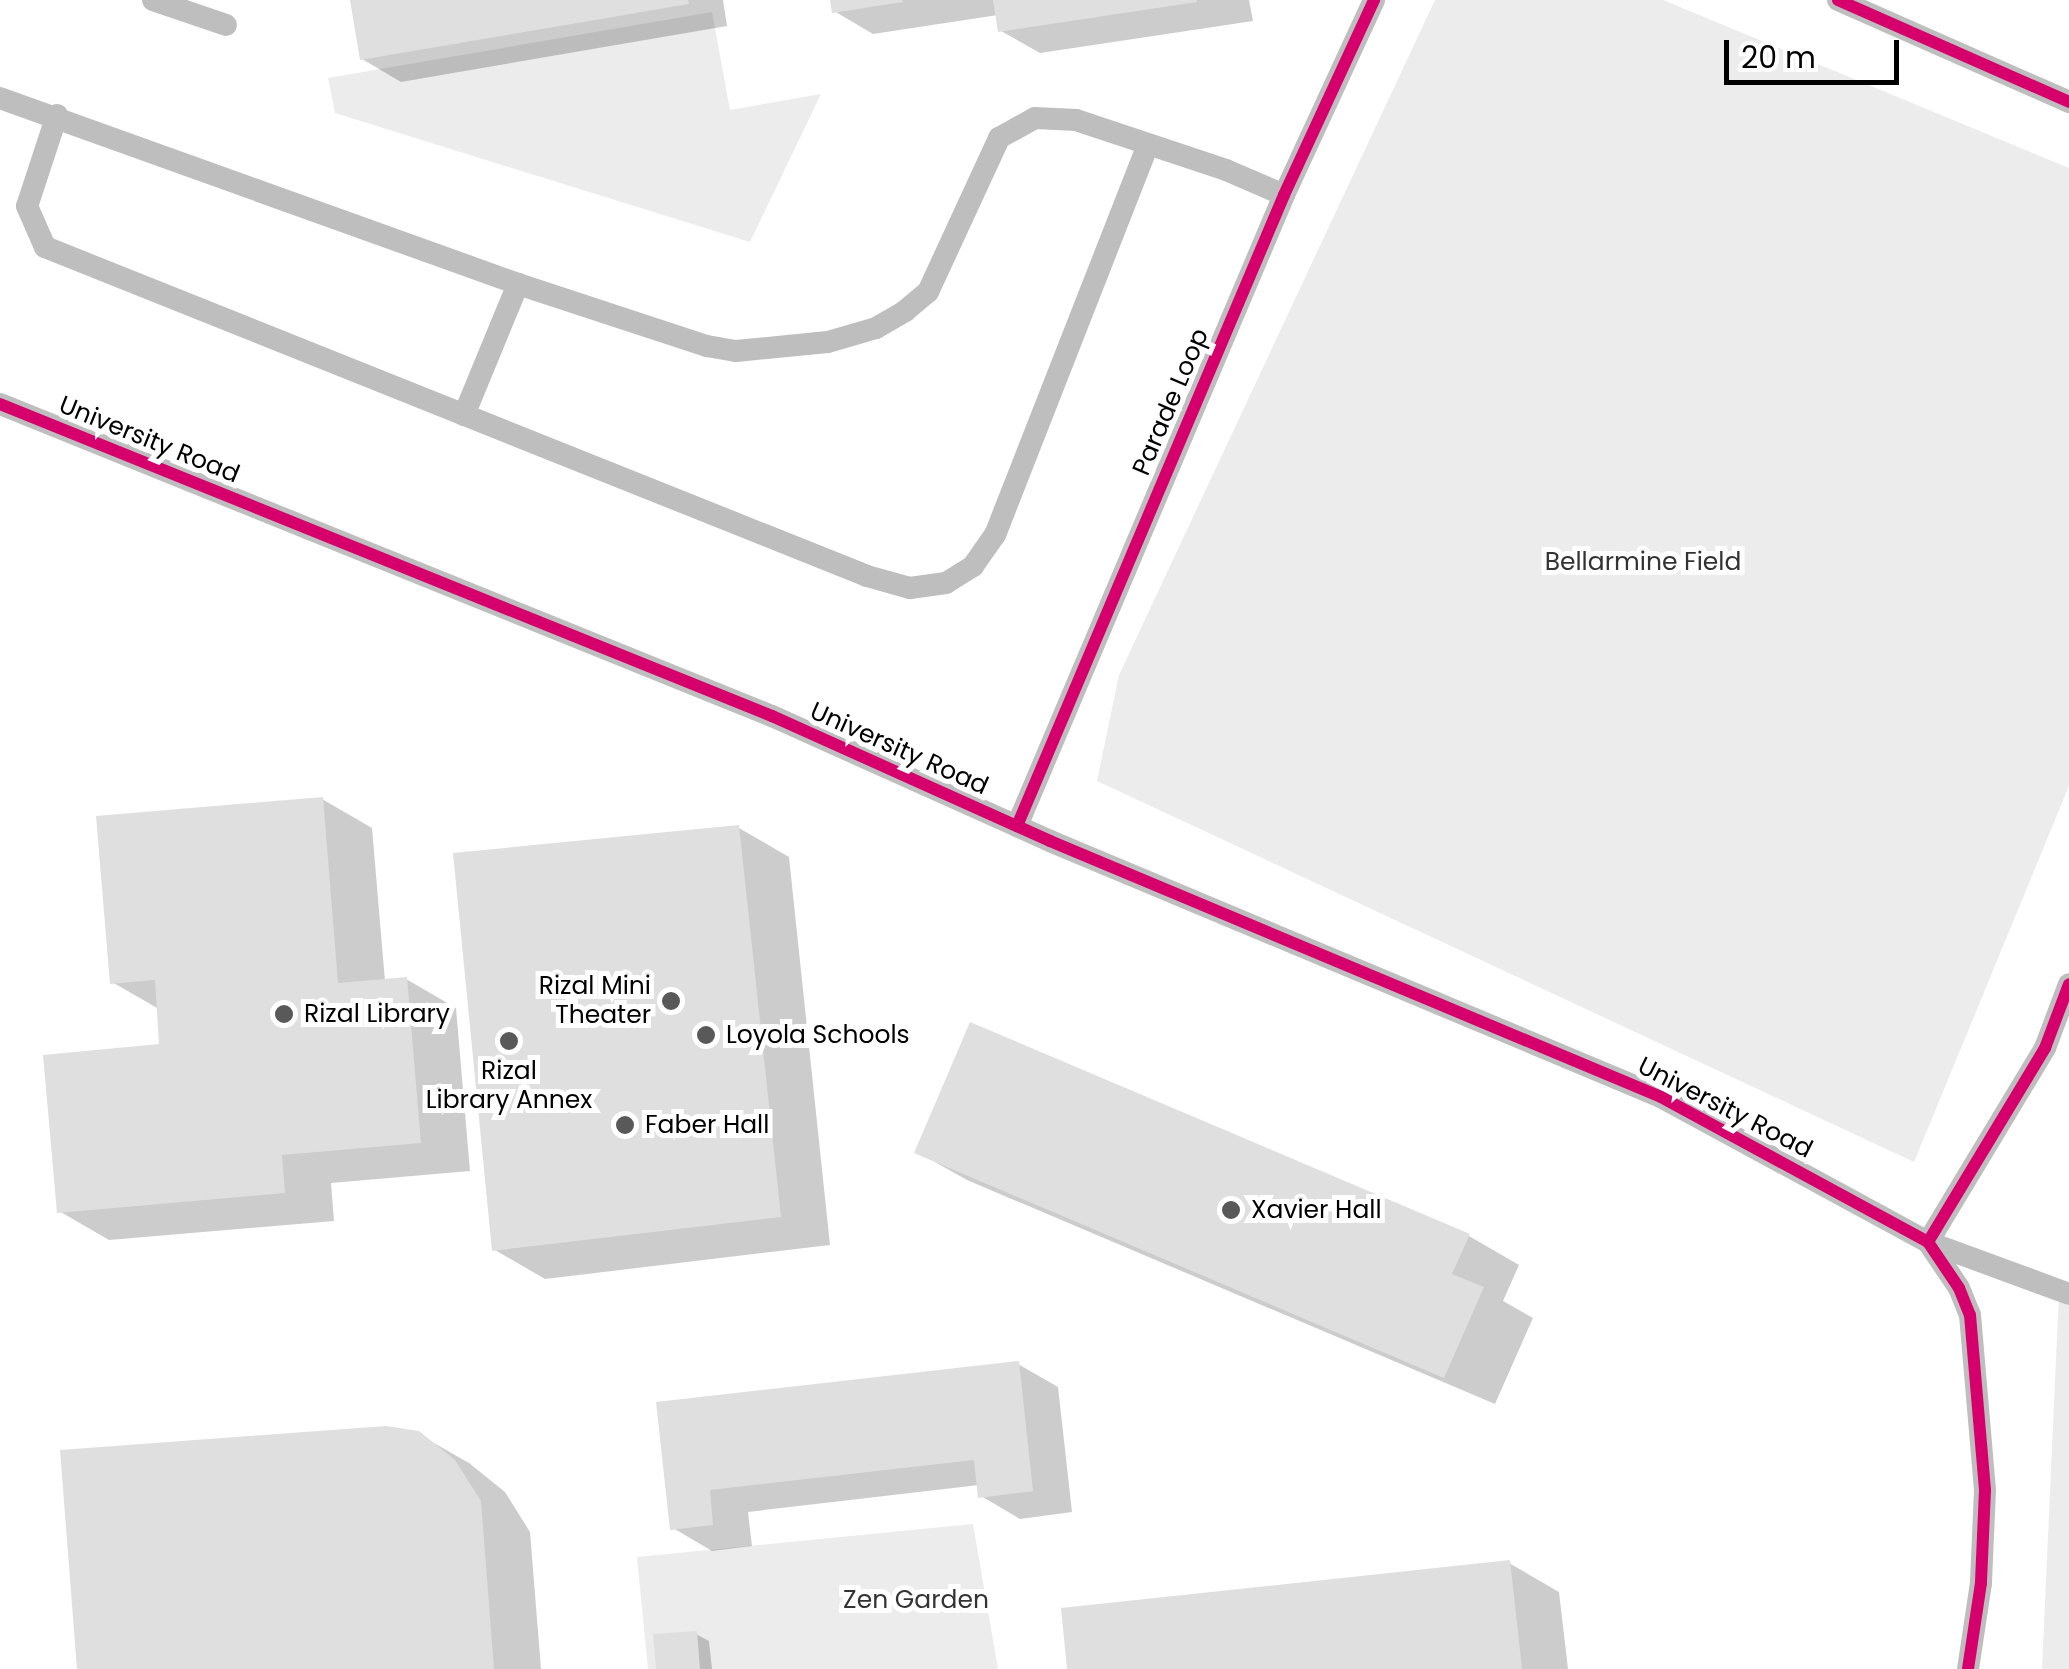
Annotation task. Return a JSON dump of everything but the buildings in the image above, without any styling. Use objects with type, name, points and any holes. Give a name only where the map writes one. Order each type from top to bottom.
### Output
[{"type":"lane","points":[[154,0],[226,25]]},
{"type":"lane","name":"Parade Loop","points":[[1017,826],[1284,196],[1374,0]]},
{"type":"lane","points":[[1838,0],[2069,102]]},
{"type":"lane","points":[[0,98],[57,114],[518,284],[707,346],[736,351],[828,342],[876,328],[928,292],[999,138],[1035,118],[1076,120],[1226,170],[1284,196]]},
{"type":"lane","points":[[57,114],[27,206],[45,247],[867,576],[910,588],[946,583],[973,566],[995,535],[1148,147]]},
{"type":"lane","points":[[464,415],[518,284]]},
{"type":"lane","name":"University Road","points":[[0,404],[772,716],[1017,826],[1661,1098],[1928,1242],[2069,1294]]},
{"type":"lane","points":[[1968,1669],[1980,1583],[1985,1490],[1970,1315],[1959,1288],[1928,1242],[2046,1048],[2069,984]]},
{"type":"green space","name":"Bellarmine Field","points":[[1435,0],[1663,0],[2069,168],[2069,786],[1914,1162],[1097,781],[1119,675]]},
{"type":"green space","points":[[712,12],[730,110],[821,94],[750,242],[335,113],[328,78]]},
{"type":"green space","points":[[2059,1293],[2069,1297],[2069,1669],[2042,1669]]},
{"type":"green space","name":"Zen Garden","points":[[973,1524],[998,1669],[648,1669],[637,1557]]},
{"type":"cycle path","points":[[1017,826],[1284,195],[1374,0]]},
{"type":"cycle path","points":[[1838,0],[2069,102]]},
{"type":"cycle path","points":[[0,404],[772,716],[1050,841],[1661,1097],[1928,1242],[1959,1288],[1970,1315],[1985,1490],[1981,1583],[1968,1669]]},
{"type":"cycle path","points":[[1928,1242],[2045,1048],[2069,984]]},
{"type":"place","name":"Rizal Mini Theater","points":[[671,1001]]},
{"type":"place","name":"Rizal Library","points":[[284,1014]]},
{"type":"place","name":"Loyola Schools","points":[[706,1035]]},
{"type":"place","name":"Rizal Library Annex","points":[[509,1041]]},
{"type":"place","name":"Faber Hall","points":[[625,1125]]},
{"type":"place","name":"Xavier Hall","points":[[1231,1210]]}]
